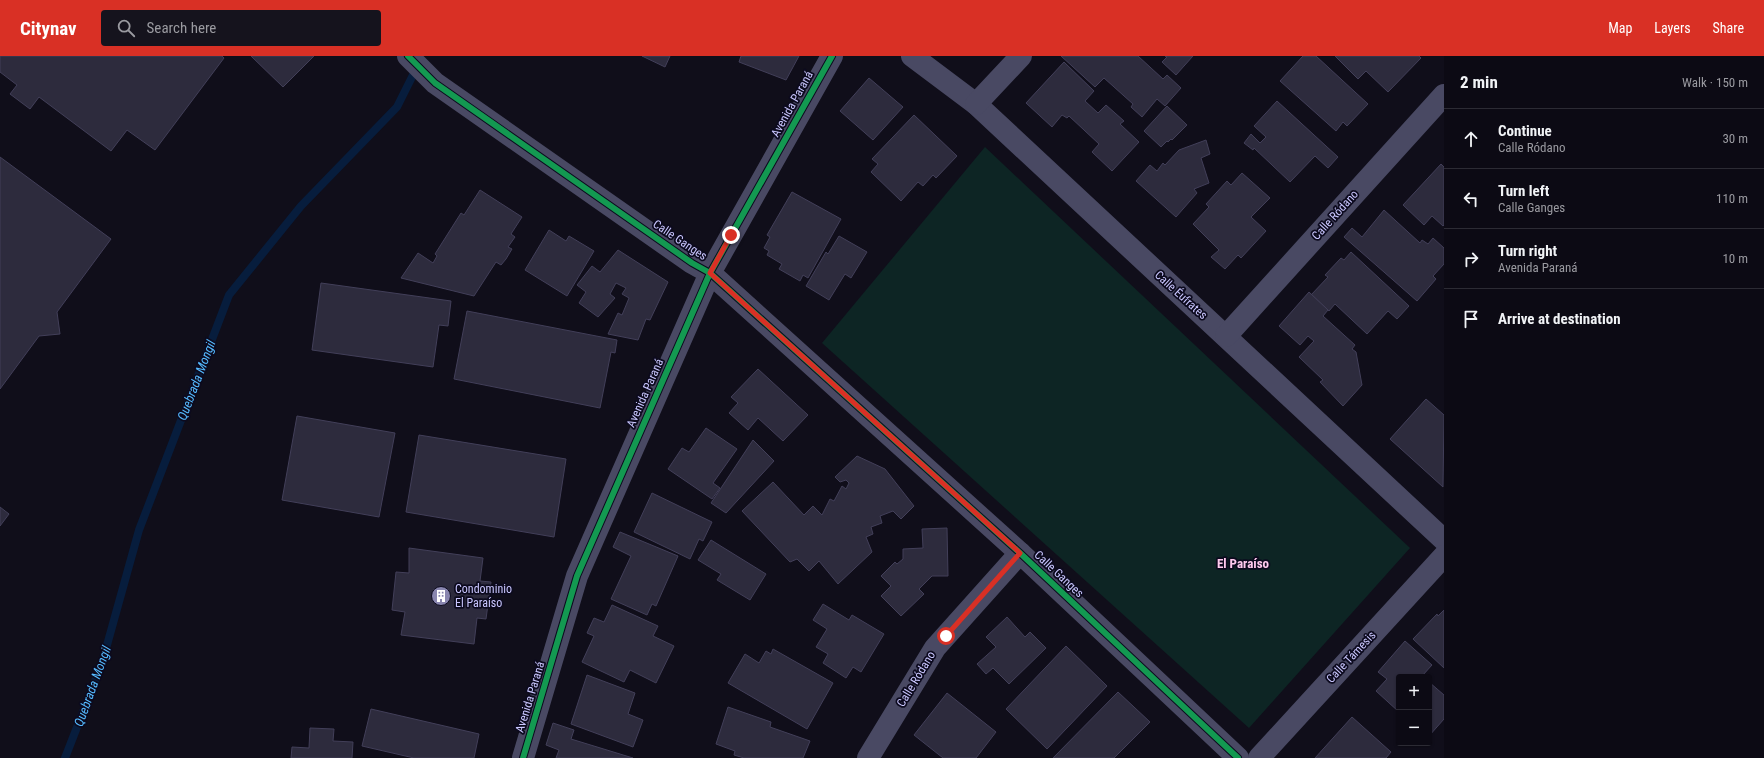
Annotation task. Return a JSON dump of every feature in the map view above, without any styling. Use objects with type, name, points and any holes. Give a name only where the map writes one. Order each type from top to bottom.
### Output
[{"type":"street","name":"Calle Ganges","points":[[408,56],[435,83],[692,263],[710,273],[1020,553],[1238,758]]},
{"type":"street","name":"Avenida Paraná","points":[[523,758],[577,576],[710,273],[832,56]]},
{"type":"street","name":"Calle Éufrates","points":[[912,56],[976,104],[1444,540]]},
{"type":"street","points":[[976,104],[1021,56]]},
{"type":"street","name":"Calle Ródano","points":[[1226,336],[1444,95]]},
{"type":"street","name":"Calle Ródano","points":[[868,758],[935,648],[1020,553]]},
{"type":"street","name":"Calle Támesis","points":[[1259,758],[1444,556]]},
{"type":"green space","points":[[985,147],[1410,548],[1249,728],[822,343]]},
{"type":"building","points":[[0,56],[222,56],[224,58],[155,150],[127,130],[111,151],[39,97],[30,109],[10,94],[17,85],[0,72]]},
{"type":"building","points":[[251,56],[314,56],[283,87]]},
{"type":"building","points":[[642,56],[670,56],[665,67]]},
{"type":"building","points":[[741,56],[799,56],[786,80],[739,62]]},
{"type":"building","points":[[1061,56],[1138,56],[1163,79],[1167,75],[1181,88],[1165,106],[1157,99],[1142,117],[1131,107],[1133,104],[1104,78],[1095,87]]},
{"type":"building","points":[[1165,56],[1193,56],[1176,75],[1162,62],[1167,57]]},
{"type":"building","points":[[1303,56],[1316,56],[1368,104],[1347,126],[1343,122],[1336,131],[1280,81]]},
{"type":"building","points":[[1335,56],[1419,56],[1421,58],[1388,92],[1366,71],[1358,79]]},
{"type":"building","points":[[1064,62],[1094,91],[1085,101],[1098,113],[1106,105],[1124,121],[1120,124],[1139,142],[1112,171],[1092,152],[1099,144],[1069,116],[1067,118],[1062,115],[1052,127],[1026,103]]},
{"type":"building","points":[[869,78],[903,107],[873,140],[840,111]]},
{"type":"building","points":[[1277,101],[1338,157],[1328,168],[1315,156],[1290,182],[1254,148],[1253,150],[1244,143],[1251,134],[1260,143],[1266,137],[1254,126]]},
{"type":"building","points":[[1167,106],[1187,125],[1172,140],[1167,141],[1161,147],[1144,131]]},
{"type":"building","points":[[914,115],[957,156],[936,178],[933,175],[923,186],[918,182],[901,201],[871,172],[878,164],[872,159]]},
{"type":"building","points":[[1206,140],[1210,154],[1201,158],[1209,183],[1194,189],[1197,193],[1176,217],[1136,181],[1150,165],[1157,171],[1163,163],[1165,165],[1179,150]]},
{"type":"building","points":[[0,157],[111,239],[57,312],[60,334],[39,336],[0,389]]},
{"type":"building","points":[[1441,164],[1444,167],[1444,225],[1443,226],[1432,216],[1424,225],[1403,205]]},
{"type":"building","points":[[1242,173],[1270,198],[1251,217],[1266,231],[1241,258],[1238,255],[1225,269],[1211,257],[1219,250],[1193,224],[1209,207],[1206,204],[1227,181],[1231,185]]},
{"type":"building","points":[[480,190],[522,217],[511,234],[515,237],[508,247],[512,249],[506,259],[501,265],[496,262],[474,296],[401,278],[418,253],[433,263],[437,256],[435,254],[461,213],[464,215]]},
{"type":"building","points":[[792,192],[841,219],[808,278],[803,275],[800,281],[779,269],[782,264],[767,255],[769,251],[764,248],[770,237],[767,235]]},
{"type":"building","points":[[1384,210],[1420,243],[1422,240],[1428,244],[1433,238],[1444,248],[1444,264],[1433,276],[1436,279],[1417,301],[1344,237],[1352,228],[1362,237]]},
{"type":"building","points":[[549,230],[566,241],[569,236],[594,251],[567,296],[525,270]]},
{"type":"building","points":[[839,236],[867,252],[851,278],[845,274],[829,300],[806,286],[826,252],[828,254]]},
{"type":"building","points":[[618,250],[668,282],[650,320],[646,319],[638,340],[608,334],[618,313],[622,315],[629,298],[622,294],[626,288],[616,283],[610,294],[615,298],[598,317],[579,303],[586,292],[577,285],[592,266],[600,272]]},
{"type":"building","points":[[1351,252],[1409,306],[1397,319],[1388,311],[1367,334],[1335,304],[1329,311],[1311,295],[1328,277],[1325,275],[1341,258],[1344,260]]},
{"type":"building","points":[[321,283],[451,301],[448,326],[439,325],[433,367],[312,350]]},
{"type":"building","points":[[1309,292],[1328,310],[1323,316],[1355,345],[1352,349],[1356,352],[1362,385],[1343,406],[1320,382],[1323,380],[1299,357],[1314,341],[1308,336],[1300,345],[1279,326]]},
{"type":"building","points":[[467,311],[617,340],[615,353],[611,352],[600,408],[454,379]]},
{"type":"building","points":[[758,369],[808,415],[783,441],[758,418],[748,430],[729,413],[738,403],[731,397]]},
{"type":"building","points":[[1426,399],[1444,415],[1443,487],[1390,439]]},
{"type":"building","points":[[297,416],[395,433],[379,517],[282,500]]},
{"type":"building","points":[[706,428],[737,449],[713,483],[720,488],[712,499],[668,469],[682,448],[689,452]]},
{"type":"building","points":[[419,435],[566,459],[554,537],[406,512]]},
{"type":"building","points":[[753,440],[774,461],[726,513],[711,503]]},
{"type":"building","points":[[857,456],[885,469],[914,506],[901,519],[893,511],[880,516],[882,523],[871,527],[873,534],[866,537],[872,552],[838,584],[819,561],[809,571],[797,559],[790,562],[742,511],[773,482],[804,515],[813,506],[822,515],[830,499],[834,501],[842,486],[846,489],[849,483],[846,480],[840,482],[835,477]]},
{"type":"building","points":[[652,493],[712,522],[703,541],[699,539],[690,559],[634,532]]},
{"type":"building","points":[[0,507],[9,514],[0,526]]},
{"type":"building","points":[[947,528],[948,576],[932,576],[919,589],[924,594],[901,616],[881,596],[891,586],[881,576],[895,562],[897,564],[903,559],[903,549],[923,548],[922,529]]},
{"type":"building","points":[[620,532],[678,556],[656,606],[652,604],[647,615],[611,599],[631,556],[613,547]]},
{"type":"building","points":[[711,540],[766,574],[750,600],[717,580],[721,574],[698,560]]},
{"type":"building","name":"Condominio El Paraíso","points":[[409,548],[483,558],[480,581],[491,582],[486,619],[477,618],[474,644],[401,635],[405,612],[392,610],[396,572],[409,573]]},
{"type":"building","points":[[823,604],[849,620],[852,615],[884,634],[861,672],[853,667],[846,678],[823,663],[828,654],[816,647],[827,629],[813,620]]},
{"type":"building","points":[[612,605],[658,626],[653,636],[674,646],[656,683],[630,670],[624,682],[582,662],[594,636],[587,633],[594,618],[604,622]]},
{"type":"building","points":[[1444,610],[1444,668],[1413,639],[1437,614],[1438,616]]},
{"type":"building","points":[[1007,617],[1025,637],[1030,632],[1046,648],[1009,684],[993,668],[986,674],[977,664],[996,647],[986,637]]},
{"type":"building","points":[[1405,641],[1432,665],[1424,674],[1396,674],[1396,709],[1376,691],[1387,679],[1378,672]]},
{"type":"building","points":[[1066,646],[1107,686],[1047,749],[1006,709]]},
{"type":"building","points":[[773,649],[833,683],[807,729],[728,683],[745,654],[759,663],[766,651],[771,654]]},
{"type":"building","points":[[587,675],[635,693],[628,714],[643,720],[633,747],[571,724]]},
{"type":"building","points":[[1432,685],[1444,695],[1444,719],[1432,733]]},
{"type":"building","points":[[1118,692],[1150,722],[1114,758],[1053,758]]},
{"type":"building","points":[[947,693],[996,732],[976,758],[943,758],[914,735]]},
{"type":"building","points":[[728,707],[771,722],[770,727],[810,741],[803,758],[744,758],[734,755],[735,751],[716,744]]},
{"type":"building","points":[[371,709],[479,734],[474,758],[414,758],[362,746]]},
{"type":"building","points":[[1352,717],[1391,752],[1386,758],[1315,758]]},
{"type":"building","points":[[553,723],[574,730],[571,739],[633,758],[556,758],[559,750],[546,745]]},
{"type":"building","points":[[310,728],[334,729],[333,741],[353,742],[352,758],[291,758],[292,747],[309,748]]},
{"type":"waterway","name":"Quebrada Mongil","points":[[65,758],[102,663],[139,530],[229,295],[301,206],[397,107],[417,67]]},
{"type":"cycle path","points":[[408,56],[435,83],[692,263],[710,273],[1020,553],[1238,758]]},
{"type":"cycle path","points":[[523,758],[577,576],[710,273],[832,56]]},
{"type":"place","name":"Condominio El Paraíso","points":[[441,596]]},
{"type":"district","name":"El Paraíso","points":[[1243,563]]},
{"type":"route","points":[[731,235],[710,273],[1020,553],[946,636]]}]
